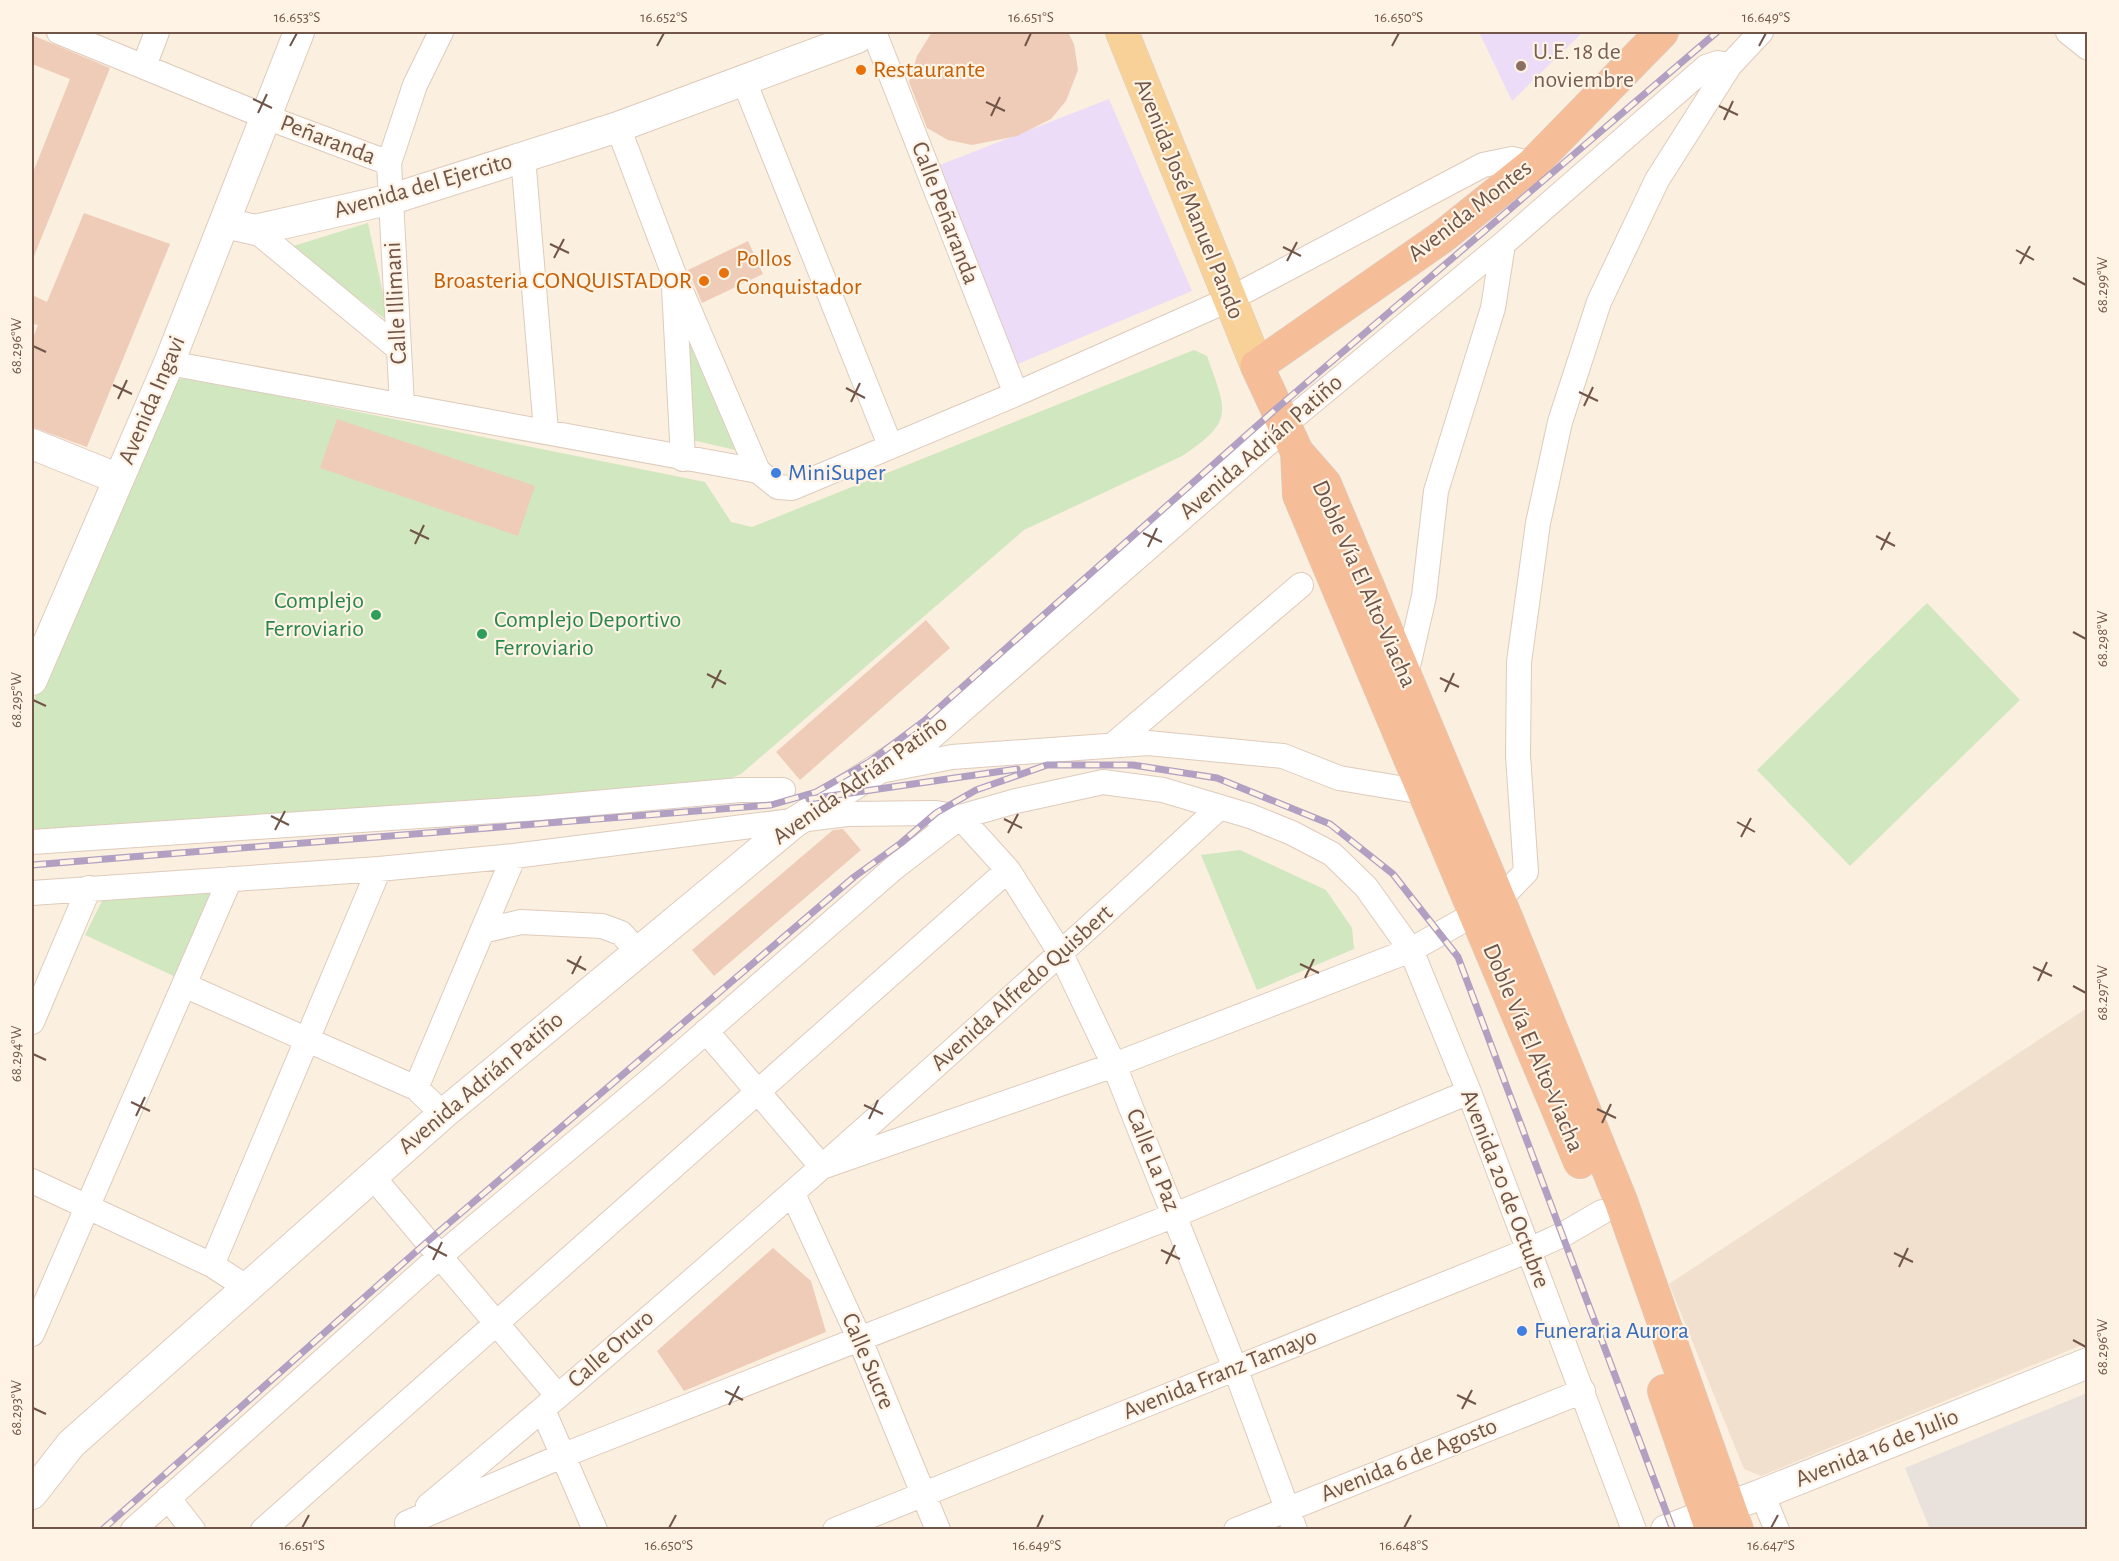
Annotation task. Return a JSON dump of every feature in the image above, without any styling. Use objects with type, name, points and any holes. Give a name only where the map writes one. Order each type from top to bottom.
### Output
[{"type":"highway","name":"Avenida Montes","points":[[1257,366],[1442,237],[1533,164],[1662,32]]},
{"type":"highway","points":[[1257,366],[1290,439]]},
{"type":"highway","name":"Doble Vía El Alto-Viacha","points":[[1290,439],[1299,495],[1423,792],[1488,906],[1621,1201],[1721,1519]]},
{"type":"highway","name":"Doble Vía El Alto-Viacha","points":[[1290,439],[1325,484],[1406,675],[1488,906],[1602,1212],[1721,1519]]},
{"type":"main road","name":"Avenida José Manuel Pando","points":[[1122,32],[1228,300],[1257,366]]},
{"type":"street","name":"Peñaranda","points":[[59,32],[266,117],[389,163]]},
{"type":"street","points":[[144,66],[157,32]]},
{"type":"street","name":"Avenida Ingavi","points":[[32,680],[169,363],[299,32]]},
{"type":"street","name":"Calle Illimani","points":[[402,405],[391,244],[392,199],[389,163],[415,85],[441,32]]},
{"type":"street","points":[[706,1031],[822,1167],[1114,1065],[1411,950],[1488,906],[1526,872],[1518,756],[1519,662],[1538,522],[1560,422],[1599,303],[1657,180],[1730,65],[1761,32]]},
{"type":"street","points":[[2068,32],[2088,48]]},
{"type":"street","name":"Avenida del Ejercito","points":[[225,223],[255,230],[392,199],[618,127],[744,81],[865,33]]},
{"type":"street","name":"Calle Peñaranda","points":[[865,33],[1016,394]]},
{"type":"street","name":"Avenida Adrián Patiño","points":[[32,1494],[71,1444],[442,1114],[795,822],[925,739],[1290,439],[1503,244],[1706,67],[1718,63],[1730,65]]},
{"type":"street","points":[[744,81],[890,445]]},
{"type":"street","points":[[618,127],[673,272],[758,471],[777,487],[792,488],[1016,394],[1228,300],[1483,165],[1512,159],[1533,164]]},
{"type":"street","points":[[523,157],[546,431]]},
{"type":"street","points":[[255,230],[399,349]]},
{"type":"street","points":[[1406,675],[1424,596],[1436,491],[1494,308],[1503,244]]},
{"type":"street","points":[[673,272],[683,459]]},
{"type":"street","points":[[169,363],[758,471]]},
{"type":"street","points":[[32,444],[119,479]]},
{"type":"street","points":[[1114,744],[1301,585]]},
{"type":"street","points":[[872,773],[952,757],[1114,744],[1159,744],[1272,754],[1339,778],[1423,792]]},
{"type":"street","name":"Avenida 20 de Octubre","points":[[960,817],[1016,801],[1103,782],[1163,790],[1220,807],[1292,833],[1332,854],[1366,887],[1411,950],[1469,1092],[1634,1530]]},
{"type":"street","points":[[32,842],[539,808],[740,790],[783,790]]},
{"type":"street","name":"Avenida Alfredo Quisbert","points":[[822,1167],[1061,954],[1220,807]]},
{"type":"street","points":[[32,893],[379,869],[514,856],[847,814],[936,813],[960,817]]},
{"type":"street","points":[[133,1530],[441,1257],[894,868],[960,817]]},
{"type":"street","name":"Calle La Paz","points":[[960,817],[1008,870],[1061,954],[1114,1065],[1235,1368],[1291,1519]]},
{"type":"street","points":[[416,1088],[514,856]]},
{"type":"street","points":[[212,1265],[379,869]]},
{"type":"street","points":[[263,1530],[1008,870]]},
{"type":"street","points":[[32,1334],[230,879]]},
{"type":"street","points":[[32,1022],[89,888]]},
{"type":"street","points":[[482,931],[522,922],[602,926],[621,933],[638,952]]},
{"type":"street","points":[[184,985],[416,1088],[442,1114]]},
{"type":"street","points":[[404,1526],[564,1455],[1175,1215],[1469,1092]]},
{"type":"street","name":"Calle Oruro","points":[[404,1526],[822,1167]]},
{"type":"street","points":[[372,1176],[496,1322],[550,1402],[564,1455],[595,1530]]},
{"type":"street","points":[[32,1181],[212,1265],[249,1288]]},
{"type":"street","name":"Calle Sucre","points":[[793,1194],[860,1340],[938,1530]]},
{"type":"street","name":"Avenida Franz Tamayo","points":[[835,1530],[1527,1251],[1564,1234],[1602,1212]]},
{"type":"street","name":"Avenida 16 de Julio","points":[[1666,1530],[1721,1519],[1762,1494],[2088,1363]]},
{"type":"street","name":"Avenida 6 de Agosto","points":[[1236,1530],[1291,1519],[1582,1391]]},
{"type":"street","points":[[1762,1494],[1777,1530]]},
{"type":"street","points":[[168,1498],[193,1530]]},
{"type":"shaded area","name":"U.E. 18 de noviembre","points":[[1479,32],[1583,32],[1512,101]]},
{"type":"shaded area","points":[[1109,99],[1192,291],[1013,366],[932,168]]},
{"type":"shaded area","points":[[2087,1008],[2087,1343],[1761,1476],[1744,1469],[1669,1284]]},
{"type":"shaded area","points":[[2087,1393],[2087,1529],[1930,1529],[1905,1468]]},
{"type":"green space","points":[[368,223],[389,322],[290,247]]},
{"type":"green space","points":[[679,304],[744,452],[688,439]]},
{"type":"green space","name":"Complejo Deportivo Ferroviario","points":[[1194,350],[1207,356],[1222,402],[1219,423],[1211,433],[1182,456],[1024,530],[741,774],[723,782],[32,841],[32,704],[177,379],[190,378],[705,482],[731,522],[752,527]]},
{"type":"green space","points":[[1927,603],[2020,700],[1850,866],[1757,770]]},
{"type":"green space","points":[[1240,850],[1326,890],[1352,928],[1354,949],[1257,990],[1201,855]]},
{"type":"green space","points":[[213,891],[178,978],[85,935],[102,901]]},
{"type":"building","points":[[932,32],[1068,32],[1074,44],[1078,70],[1066,101],[1051,119],[1017,136],[972,145],[948,140],[927,128],[909,82],[917,56]]},
{"type":"building","points":[[32,35],[110,68],[32,261],[32,175],[70,79],[32,64]]},
{"type":"building","points":[[84,213],[170,244],[87,447],[32,427],[32,340],[38,325],[32,324],[32,295],[47,302]]},
{"type":"building","name":"Pollos Conquistador","points":[[748,241],[763,274],[702,303],[688,270]]},
{"type":"building","points":[[337,419],[535,486],[518,536],[320,468]]},
{"type":"building","points":[[926,620],[950,648],[800,780],[776,752]]},
{"type":"building","points":[[843,829],[861,850],[714,976],[692,950],[833,830]]},
{"type":"building","points":[[773,1248],[811,1281],[826,1332],[684,1391],[657,1351]]},
{"type":"railway","points":[[32,865],[771,805],[816,792],[869,762],[924,721],[1276,409],[1717,32]]},
{"type":"railway","points":[[102,1530],[428,1241],[854,877],[901,843],[936,813],[976,790],[1047,765],[1133,765],[1217,778],[1330,824],[1393,874],[1458,957],[1673,1530]]},
{"type":"railway","points":[[809,799],[1017,769]]},
{"type":"place","name":"U.E. 18 de noviembre","points":[[1521,66]]},
{"type":"place","name":"Restaurante","points":[[861,70]]},
{"type":"place","name":"Pollos Conquistador","points":[[724,273]]},
{"type":"place","name":"Broasteria CONQUISTADOR","points":[[704,281]]},
{"type":"place","name":"MiniSuper","points":[[776,473]]},
{"type":"place","name":"Complejo Ferroviario","points":[[376,615]]},
{"type":"place","name":"Complejo Deportivo Ferroviario","points":[[482,634]]},
{"type":"place","name":"Funeraria Aurora","points":[[1522,1331]]}]
